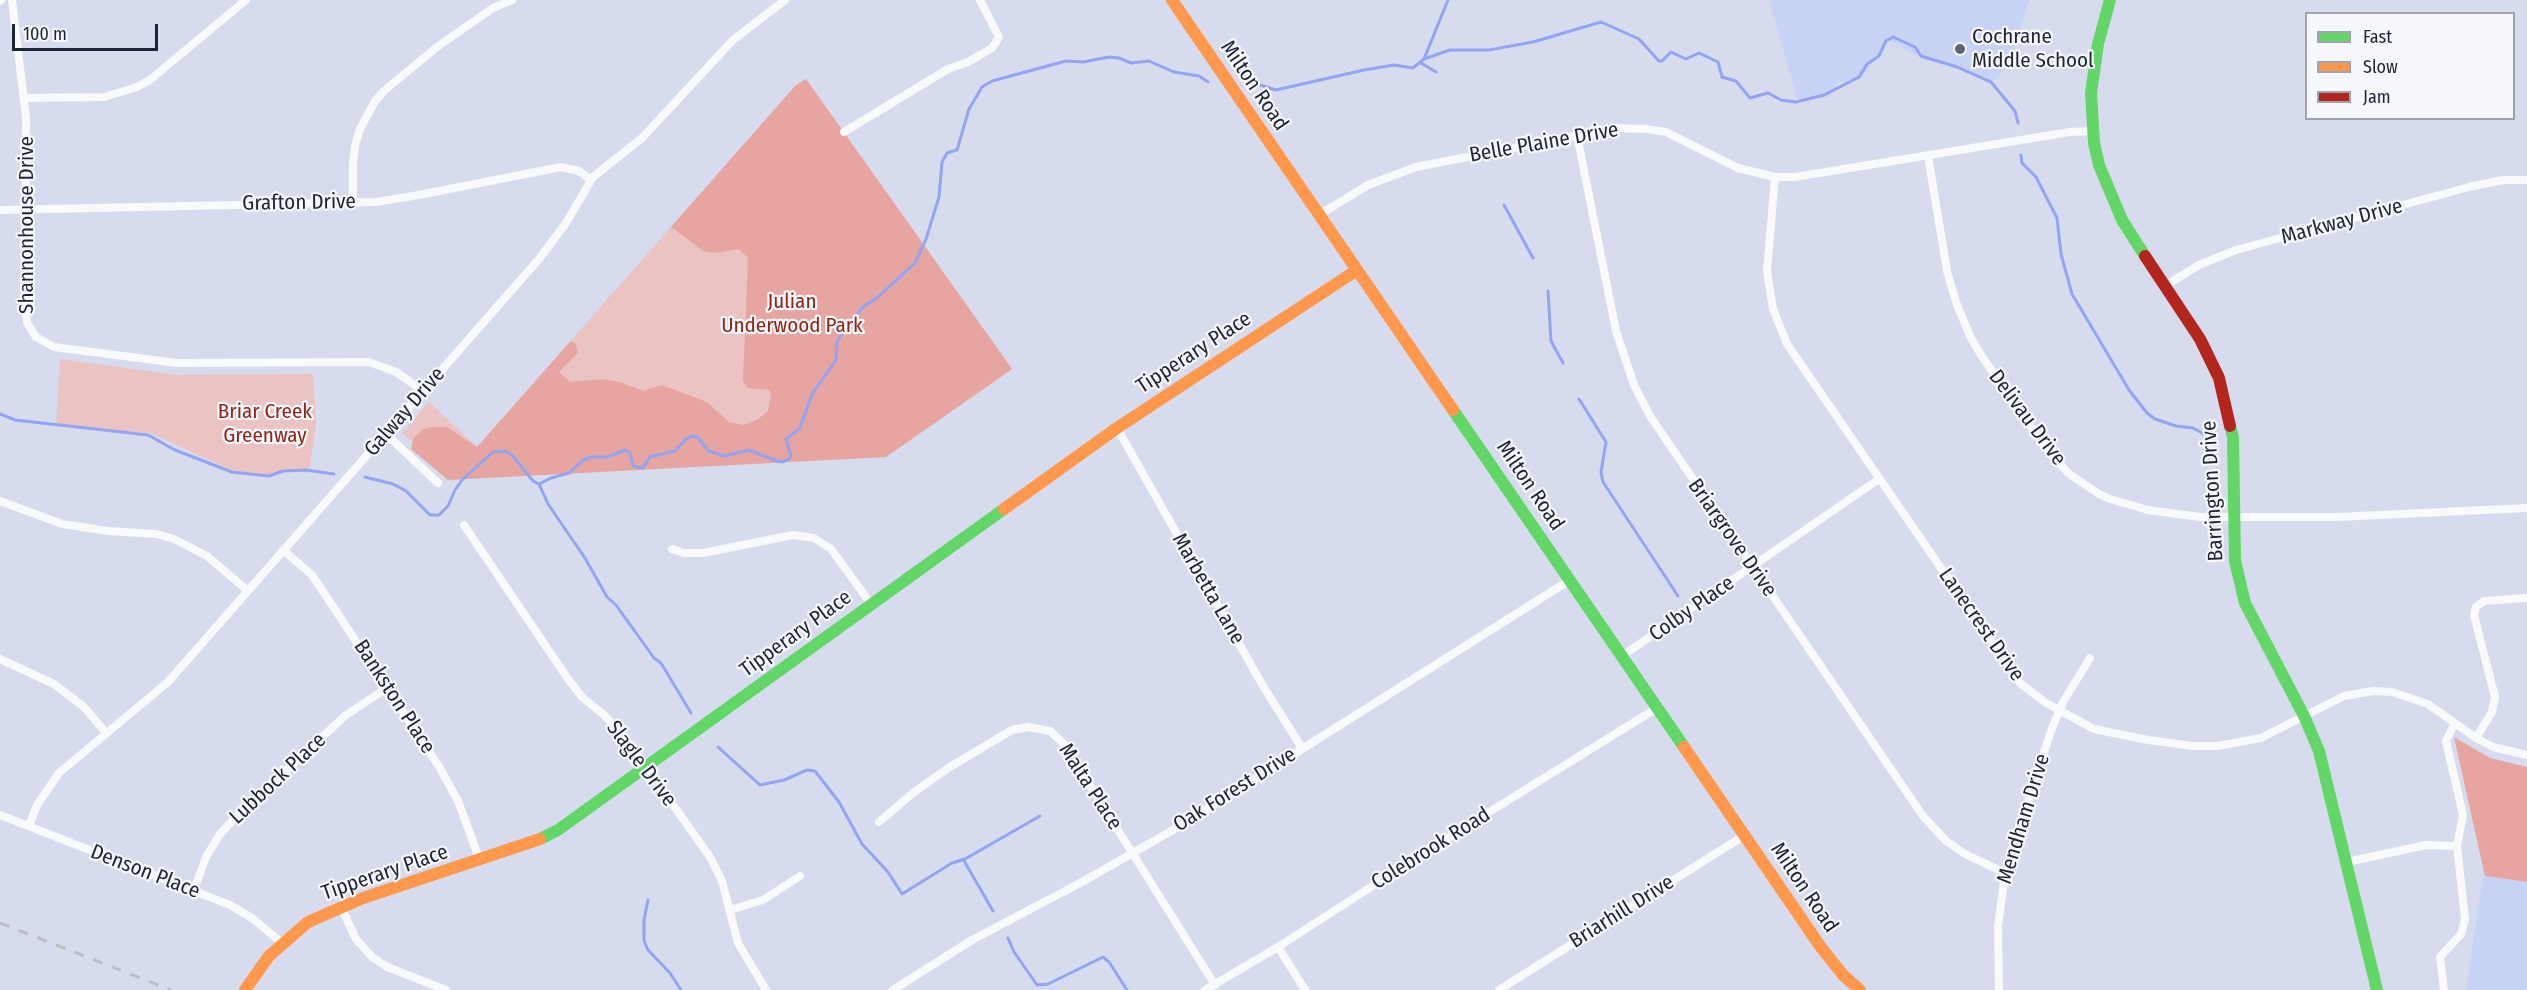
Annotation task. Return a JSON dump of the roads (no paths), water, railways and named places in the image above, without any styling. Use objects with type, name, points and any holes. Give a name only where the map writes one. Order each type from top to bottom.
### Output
[{"type":"street","name":"Shannonhouse Drive","points":[[12,0],[25,98],[27,323],[36,337],[48,345],[177,363],[369,362],[396,372],[423,391]]},
{"type":"street","points":[[25,98],[104,97],[137,87],[151,79],[246,0]]},
{"type":"street","points":[[353,202],[355,146],[360,129],[375,101],[437,47],[484,14],[512,0]]},
{"type":"street","name":"Galway Drive","points":[[29,826],[37,805],[59,773],[168,682],[550,246],[591,180],[642,138],[733,40],[785,0]]},
{"type":"street","points":[[844,132],[948,69],[980,56],[992,48],[999,37],[980,0]]},
{"type":"street","name":"Milton Road","points":[[1172,0],[1825,953],[1843,975],[1860,990]]},
{"type":"street","name":"Barrington Drive","points":[[2110,0],[2092,72],[2090,107],[2099,165],[2112,201],[2210,357],[2225,398],[2233,437],[2235,561],[2245,603],[2304,716],[2325,769],[2377,990]]},
{"type":"street","name":"Belle Plaine Drive","points":[[1319,215],[1368,185],[1416,167],[1629,127],[1666,132],[1696,145],[1727,164],[1775,177],[1818,175],[2070,132],[2092,131]]},
{"type":"street","name":"Briargrove Drive","points":[[1577,135],[1616,330],[1634,385],[1650,416],[1923,816],[1946,841],[1965,854],[2005,873]]},
{"type":"street","name":"Delivau Drive","points":[[1928,156],[1947,271],[1956,302],[1981,355],[2054,459],[2083,484],[2110,499],[2172,514],[2233,517],[2338,517],[2527,508]]},
{"type":"street","name":"Grafton Drive","points":[[0,210],[400,199],[561,167],[579,171],[591,180]]},
{"type":"street","name":"Lanecrest Drive","points":[[1775,177],[1767,255],[1769,289],[1773,309],[1787,344],[2015,678],[2046,703],[2094,729],[2138,739],[2192,746],[2218,746],[2252,740],[2282,729],[2344,696],[2373,691],[2392,692],[2421,700],[2493,747],[2527,755]]},
{"type":"street","name":"Markway Drive","points":[[2165,286],[2199,265],[2236,250],[2480,184],[2503,180],[2527,180]]},
{"type":"street","name":"Tipperary Place","points":[[245,990],[262,965],[282,943],[308,922],[341,907],[546,837],[1118,428],[1357,270]]},
{"type":"street","name":"Marbetta Lane","points":[[1118,428],[1263,686],[1302,748]]},
{"type":"street","points":[[386,434],[438,483]]},
{"type":"street","name":"Colby Place","points":[[1622,656],[1879,479]]},
{"type":"street","points":[[0,501],[62,524],[108,531],[156,534],[174,539],[207,556],[248,591]]},
{"type":"street","name":"Slagle Drive","points":[[464,525],[568,680],[625,737],[710,856],[722,881],[744,956],[766,990]]},
{"type":"street","points":[[672,549],[684,553],[703,553],[793,535],[814,538],[831,549],[871,604]]},
{"type":"street","name":"Bankston Place","points":[[283,550],[312,575],[448,781],[469,828],[480,861]]},
{"type":"street","name":"Oak Forest Drive","points":[[893,990],[972,940],[1133,854],[1570,580]]},
{"type":"street","points":[[2476,738],[2492,712],[2495,697],[2474,615],[2476,607],[2484,601],[2527,598]]},
{"type":"street","points":[[0,658],[54,684],[84,707],[106,733]]},
{"type":"street","name":"Mendham Drive","points":[[2000,990],[1998,927],[2005,873],[2059,710],[2090,658]]},
{"type":"street","name":"Lubbock Place","points":[[194,890],[206,857],[220,834],[235,818],[346,716],[387,688]]},
{"type":"street","name":"Colebrook Road","points":[[1205,990],[1278,947],[1436,845],[1657,708]]},
{"type":"street","points":[[2444,990],[2440,957],[2461,934],[2465,919],[2457,846],[2463,815],[2446,741],[2455,723]]},
{"type":"street","name":"Malta Place","points":[[879,822],[922,787],[990,743],[1020,728],[1042,729],[1055,735],[1064,744],[1215,985]]},
{"type":"street","name":"Denson Place","points":[[0,815],[194,890],[243,913],[282,943]]},
{"type":"street","name":"Briarhill Drive","points":[[1499,990],[1745,835]]},
{"type":"street","points":[[2347,862],[2426,845],[2457,846]]},
{"type":"street","points":[[730,910],[763,900],[800,876]]},
{"type":"street","points":[[341,907],[356,939],[372,957],[387,967],[446,990]]},
{"type":"street","points":[[1278,947],[1305,990]]},
{"type":"waterway","points":[[1254,83],[1276,90],[1394,65],[1413,68],[1424,59],[1448,0]]},
{"type":"waterway","points":[[1424,59],[1450,50],[1489,50],[1533,42],[1601,22],[1639,39],[1659,61],[1671,52],[1686,59],[1699,53],[1718,62],[1722,77],[1736,81],[1750,98],[1768,93],[1781,100],[1796,102],[1824,95],[1859,77],[1867,64],[1879,56],[1886,41],[1893,37],[1915,47],[1921,56],[1957,67],[1991,82],[2015,111],[2018,123]]},
{"type":"waterway","points":[[539,484],[569,473],[583,460],[591,457],[607,457],[625,450],[630,453],[633,466],[643,468],[650,457],[675,451],[686,439],[693,436],[697,437],[709,451],[725,456],[749,450],[782,462],[789,459],[791,456],[786,439],[800,428],[812,394],[836,360],[837,342],[842,333],[863,307],[878,297],[915,263],[926,239],[939,197],[942,162],[947,153],[957,150],[969,109],[982,87],[992,81],[1066,61],[1083,62],[1109,57],[1131,63],[1149,61],[1174,72],[1199,76],[1208,82]]},
{"type":"waterway","points":[[1421,63],[1436,72]]},
{"type":"waterway","points":[[2021,155],[2022,163],[2036,177],[2057,218],[2061,254],[2072,294],[2129,390],[2147,413],[2155,419],[2176,426],[2193,428],[2213,439]]},
{"type":"waterway","points":[[1504,205],[1533,258]]},
{"type":"waterway","points":[[1548,291],[1551,341],[1563,363]]},
{"type":"waterway","points":[[1579,399],[1606,442],[1601,472],[1603,482],[1678,596]]},
{"type":"waterway","points":[[0,414],[15,420],[148,435],[175,450],[232,472],[269,476],[283,471],[306,470],[334,474]]},
{"type":"waterway","points":[[365,477],[393,484],[406,491],[430,515],[439,515],[448,506],[462,480],[493,452],[505,451],[512,455],[533,481],[539,484],[548,504],[585,558],[607,597],[616,605],[654,658],[661,663],[691,713]]},
{"type":"waterway","points":[[718,747],[760,785],[784,780],[807,770],[815,771],[839,802],[862,844],[888,872],[902,894],[952,863],[965,859],[1040,816]]},
{"type":"waterway","points":[[963,859],[993,911]]},
{"type":"waterway","points":[[648,900],[644,920],[644,941],[648,950],[670,973],[681,990]]},
{"type":"waterway","points":[[1008,938],[1014,952],[1037,985],[1048,984],[1103,957],[1109,962],[1127,990]]},
{"type":"railway","points":[[0,923],[171,990]]},
{"type":"place","name":"Cochrane Middle School","points":[[1960,49]]},
{"type":"park label","name":"Julian Underwood Park","points":[[792,314]]},
{"type":"park label","name":"Briar Creek Greenway","points":[[265,424]]}]
